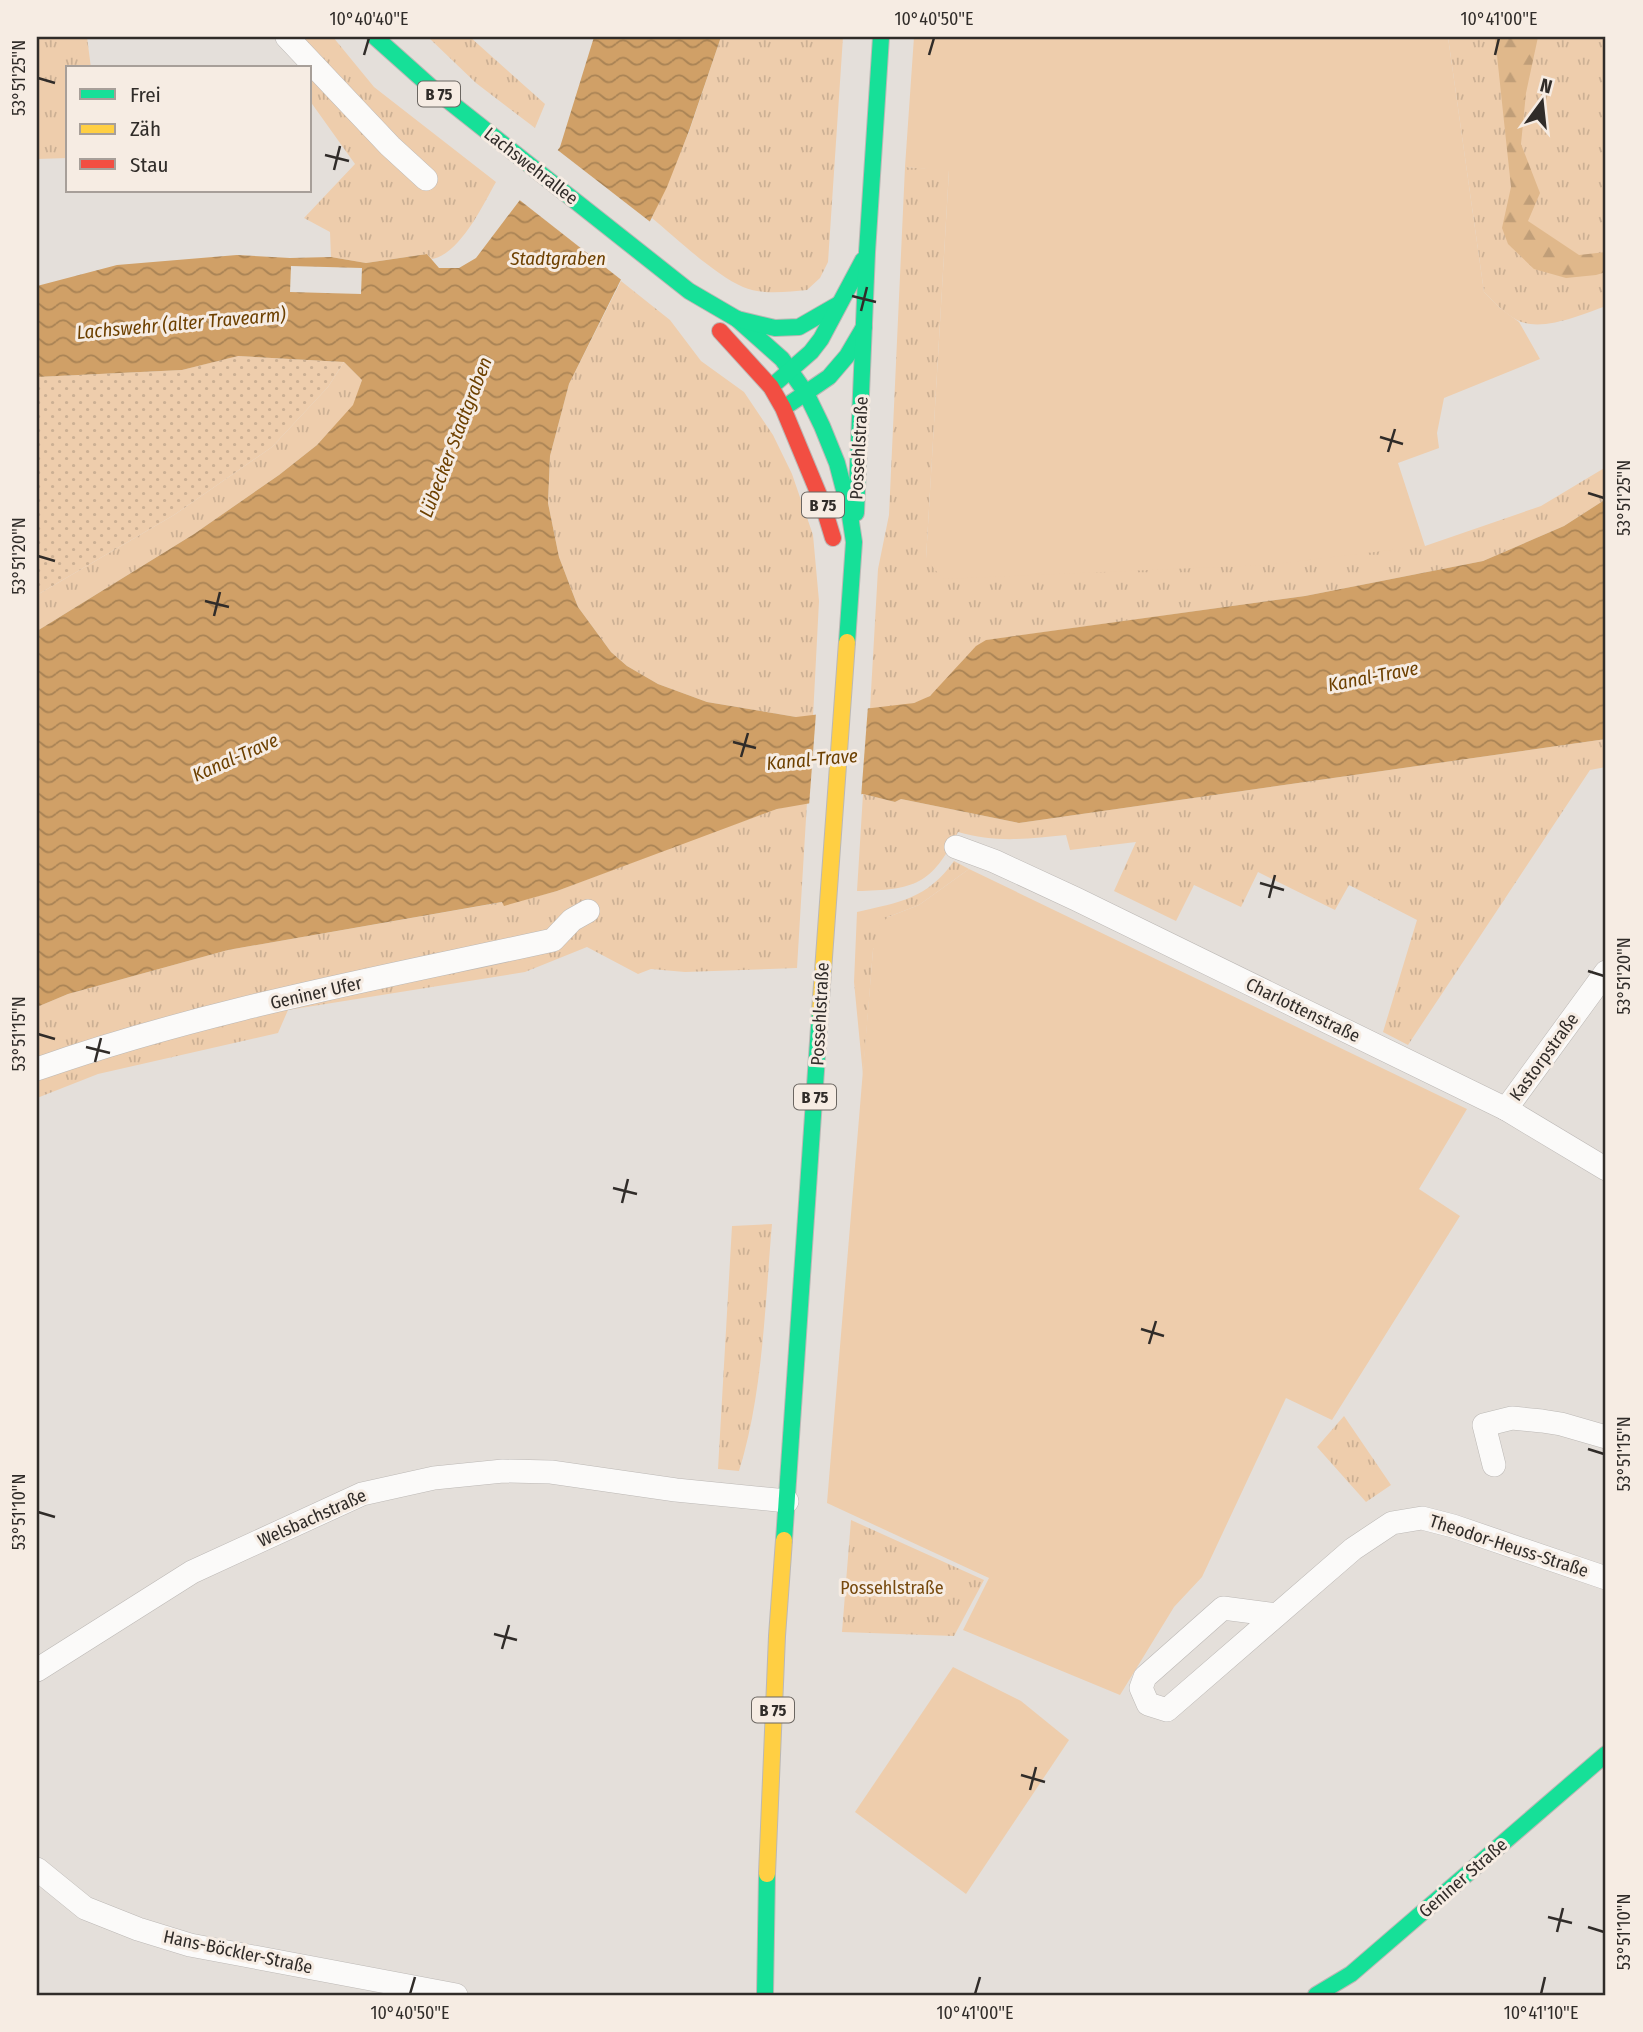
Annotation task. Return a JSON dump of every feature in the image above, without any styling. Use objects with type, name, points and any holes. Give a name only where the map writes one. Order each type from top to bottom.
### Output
[{"type":"main road","name":"Lachswehrallee","points":[[375,37],[431,87],[689,291],[737,319],[791,370],[806,393],[837,463],[854,542]]},
{"type":"main road","name":"Possehlstraße","points":[[765,1995],[768,1829],[777,1636],[809,1195],[830,851],[854,542],[867,252],[881,37]]},
{"type":"main road","points":[[771,387],[816,345],[842,303],[867,252]]},
{"type":"main road","name":"Lachswehrallee","points":[[689,291],[721,332],[771,387],[783,408],[822,502],[839,559],[849,607]]},
{"type":"main road","points":[[737,319],[775,328],[800,327],[842,303]]},
{"type":"main road","name":"Possehlstraße","points":[[783,408],[829,376],[848,356],[865,325]]},
{"type":"main road","name":"Geniner Straße","points":[[1316,1995],[1351,1974],[1606,1754]]},
{"type":"main road","name":"Possehlstraße","points":[[749,1975],[768,1829]]},
{"type":"street","points":[[287,37],[390,146],[426,179]]},
{"type":"street","name":"Charlottenstraße","points":[[956,847],[994,861],[1506,1109],[1606,1169]]},
{"type":"street","name":"Geniner Ufer","points":[[37,1069],[94,1049],[262,1005],[553,940],[572,920],[588,911]]},
{"type":"street","name":"Kastorpstraße","points":[[1506,1109],[1606,972]]},
{"type":"street","points":[[1494,1465],[1484,1425],[1512,1418],[1561,1424],[1606,1437]]},
{"type":"street","name":"Welsbachstraße","points":[[37,1670],[192,1572],[362,1494],[434,1478],[503,1471],[551,1472],[676,1490],[786,1501]]},
{"type":"street","name":"Theodor-Heuss-Straße","points":[[1276,1615],[1223,1608],[1145,1677],[1141,1688],[1148,1704],[1167,1710],[1353,1549],[1392,1522],[1422,1518],[1475,1532],[1606,1578]]},
{"type":"street","name":"Hans-Böckler-Straße","points":[[37,1870],[85,1908],[138,1929],[190,1945],[456,1995]]},
{"type":"green space","points":[[37,37],[87,37],[91,66],[66,66],[66,158],[37,159]]},
{"type":"green space","points":[[298,37],[333,37],[374,87],[496,182],[470,227],[452,248],[442,255],[432,259],[427,254],[366,263],[331,257],[330,232],[304,218],[355,164],[312,104],[312,66],[298,66],[302,42]]},
{"type":"green space","points":[[428,37],[470,37],[545,104],[535,128],[476,83]]},
{"type":"green space","points":[[721,37],[843,37],[828,262],[820,278],[807,290],[766,292],[743,287],[708,265],[652,218],[689,132]]},
{"type":"green space","points":[[914,37],[1448,37],[1484,292],[1519,322],[1540,359],[1444,398],[1437,433],[1439,448],[1398,463],[1425,546],[1266,565],[943,579],[926,559],[949,171],[905,167]]},
{"type":"green space","points":[[1448,37],[1606,37],[1606,306],[1562,321],[1527,323],[1508,314],[1484,292]]},
{"type":"green space","points":[[1495,37],[1538,37],[1526,93],[1521,144],[1540,193],[1528,221],[1579,255],[1606,252],[1606,272],[1566,278],[1534,269],[1508,244],[1502,228],[1511,187]]},
{"type":"green space","points":[[905,167],[949,170],[926,559],[1425,546],[1541,506],[1606,467],[1606,499],[1564,526],[1483,561],[1305,596],[987,640],[970,652],[928,697],[907,704],[870,709],[878,569],[889,515]]},
{"type":"green space","points":[[621,281],[670,320],[701,361],[744,392],[773,435],[792,474],[813,535],[819,601],[813,717],[796,717],[707,702],[658,684],[627,666],[611,652],[578,607],[559,557],[548,503],[550,456],[569,384]]},
{"type":"green space","points":[[237,356],[344,362],[328,387],[272,447],[174,515],[37,595],[37,377],[182,370]]},
{"type":"green space","points":[[344,362],[362,380],[354,405],[317,445],[194,534],[37,631],[37,595],[174,515],[272,447],[328,387]]},
{"type":"green space","points":[[1606,739],[1606,767],[1590,770],[1408,1045],[1383,1032],[1417,920],[1349,885],[1335,910],[1258,872],[1241,907],[1194,885],[1176,921],[1114,891],[1136,842],[1070,850],[1066,835],[998,839],[958,832],[939,863],[930,874],[919,881],[893,889],[857,891],[863,794],[1019,823]]},
{"type":"green space","points":[[807,802],[797,968],[685,972],[651,969],[638,974],[587,947],[525,972],[288,1010],[278,1033],[98,1074],[37,1098],[37,1007],[68,994],[228,950],[503,902],[504,905],[557,891],[777,809]]},
{"type":"green space","points":[[954,861],[969,869],[919,905],[888,917],[873,950],[863,1075],[854,982],[857,912],[912,897],[933,884]]},
{"type":"green space","points":[[969,869],[1467,1109],[1419,1189],[1460,1216],[1332,1420],[1286,1398],[1202,1577],[1174,1607],[1120,1695],[963,1630],[989,1578],[827,1503],[873,950],[880,925],[888,917],[919,905]]},
{"type":"green space","points":[[772,1224],[762,1349],[747,1442],[739,1471],[718,1469],[732,1226]]},
{"type":"green space","points":[[1344,1416],[1391,1485],[1366,1502],[1317,1447]]},
{"type":"green space","name":"Possehlstraße","points":[[851,1520],[984,1580],[954,1636],[842,1632]]},
{"type":"green space","points":[[953,1667],[1021,1701],[1069,1740],[966,1894],[855,1812]]},
{"type":"water","points":[[594,37],[721,37],[667,187],[569,384],[550,456],[548,503],[559,557],[578,607],[611,652],[627,666],[658,684],[707,702],[796,717],[914,703],[930,696],[976,646],[986,640],[1305,596],[1483,561],[1564,526],[1606,499],[1606,739],[1019,823],[863,794],[777,809],[557,891],[504,906],[502,902],[228,950],[68,994],[37,1007],[37,631],[194,534],[279,475],[317,445],[353,405],[362,380],[344,362],[238,356],[182,370],[37,377],[37,286],[117,265],[237,255],[331,257],[366,263],[427,254],[439,268],[459,268],[476,258],[560,147]]},
{"type":"pier","points":[[555,148],[653,224],[624,282],[517,198]]},
{"type":"pier","points":[[291,266],[362,268],[361,294],[290,292]]},
{"type":"pier","points":[[868,706],[861,798],[809,806],[816,713]]},
{"type":"traffic: fast","points":[[375,37],[431,87],[689,291],[737,319],[782,359],[806,393],[822,426],[837,463],[849,509],[854,542],[847,642]]},
{"type":"traffic: fast","points":[[856,513],[867,252],[881,37]]},
{"type":"traffic: fast","points":[[771,387],[811,352],[821,339],[863,260]]},
{"type":"traffic: fast","points":[[737,319],[775,328],[799,327],[839,304]]},
{"type":"traffic: fast","points":[[785,407],[829,377],[847,356],[864,327]]},
{"type":"traffic: fast","points":[[784,1540],[820,1012]]},
{"type":"traffic: fast","points":[[1316,1995],[1351,1974],[1606,1754]]},
{"type":"traffic: fast","points":[[765,1995],[767,1874]]},
{"type":"traffic: slow","points":[[820,1012],[847,642]]},
{"type":"traffic: slow","points":[[767,1874],[777,1636],[784,1540]]},
{"type":"traffic: jam","points":[[720,331],[771,387],[783,408],[822,502],[833,538]]},
{"type":"water label","name":"Stadtgraben","points":[[558,258]]},
{"type":"water label","name":"Lachswehr (alter Travearm)","points":[[181,323]]},
{"type":"water label","name":"Lübecker Stadtgraben","points":[[455,437]]},
{"type":"water label","name":"Kanal-Trave","points":[[1373,676]]},
{"type":"water label","name":"Kanal-Trave","points":[[235,757]]},
{"type":"water label","name":"Kanal-Trave","points":[[812,759]]}]
